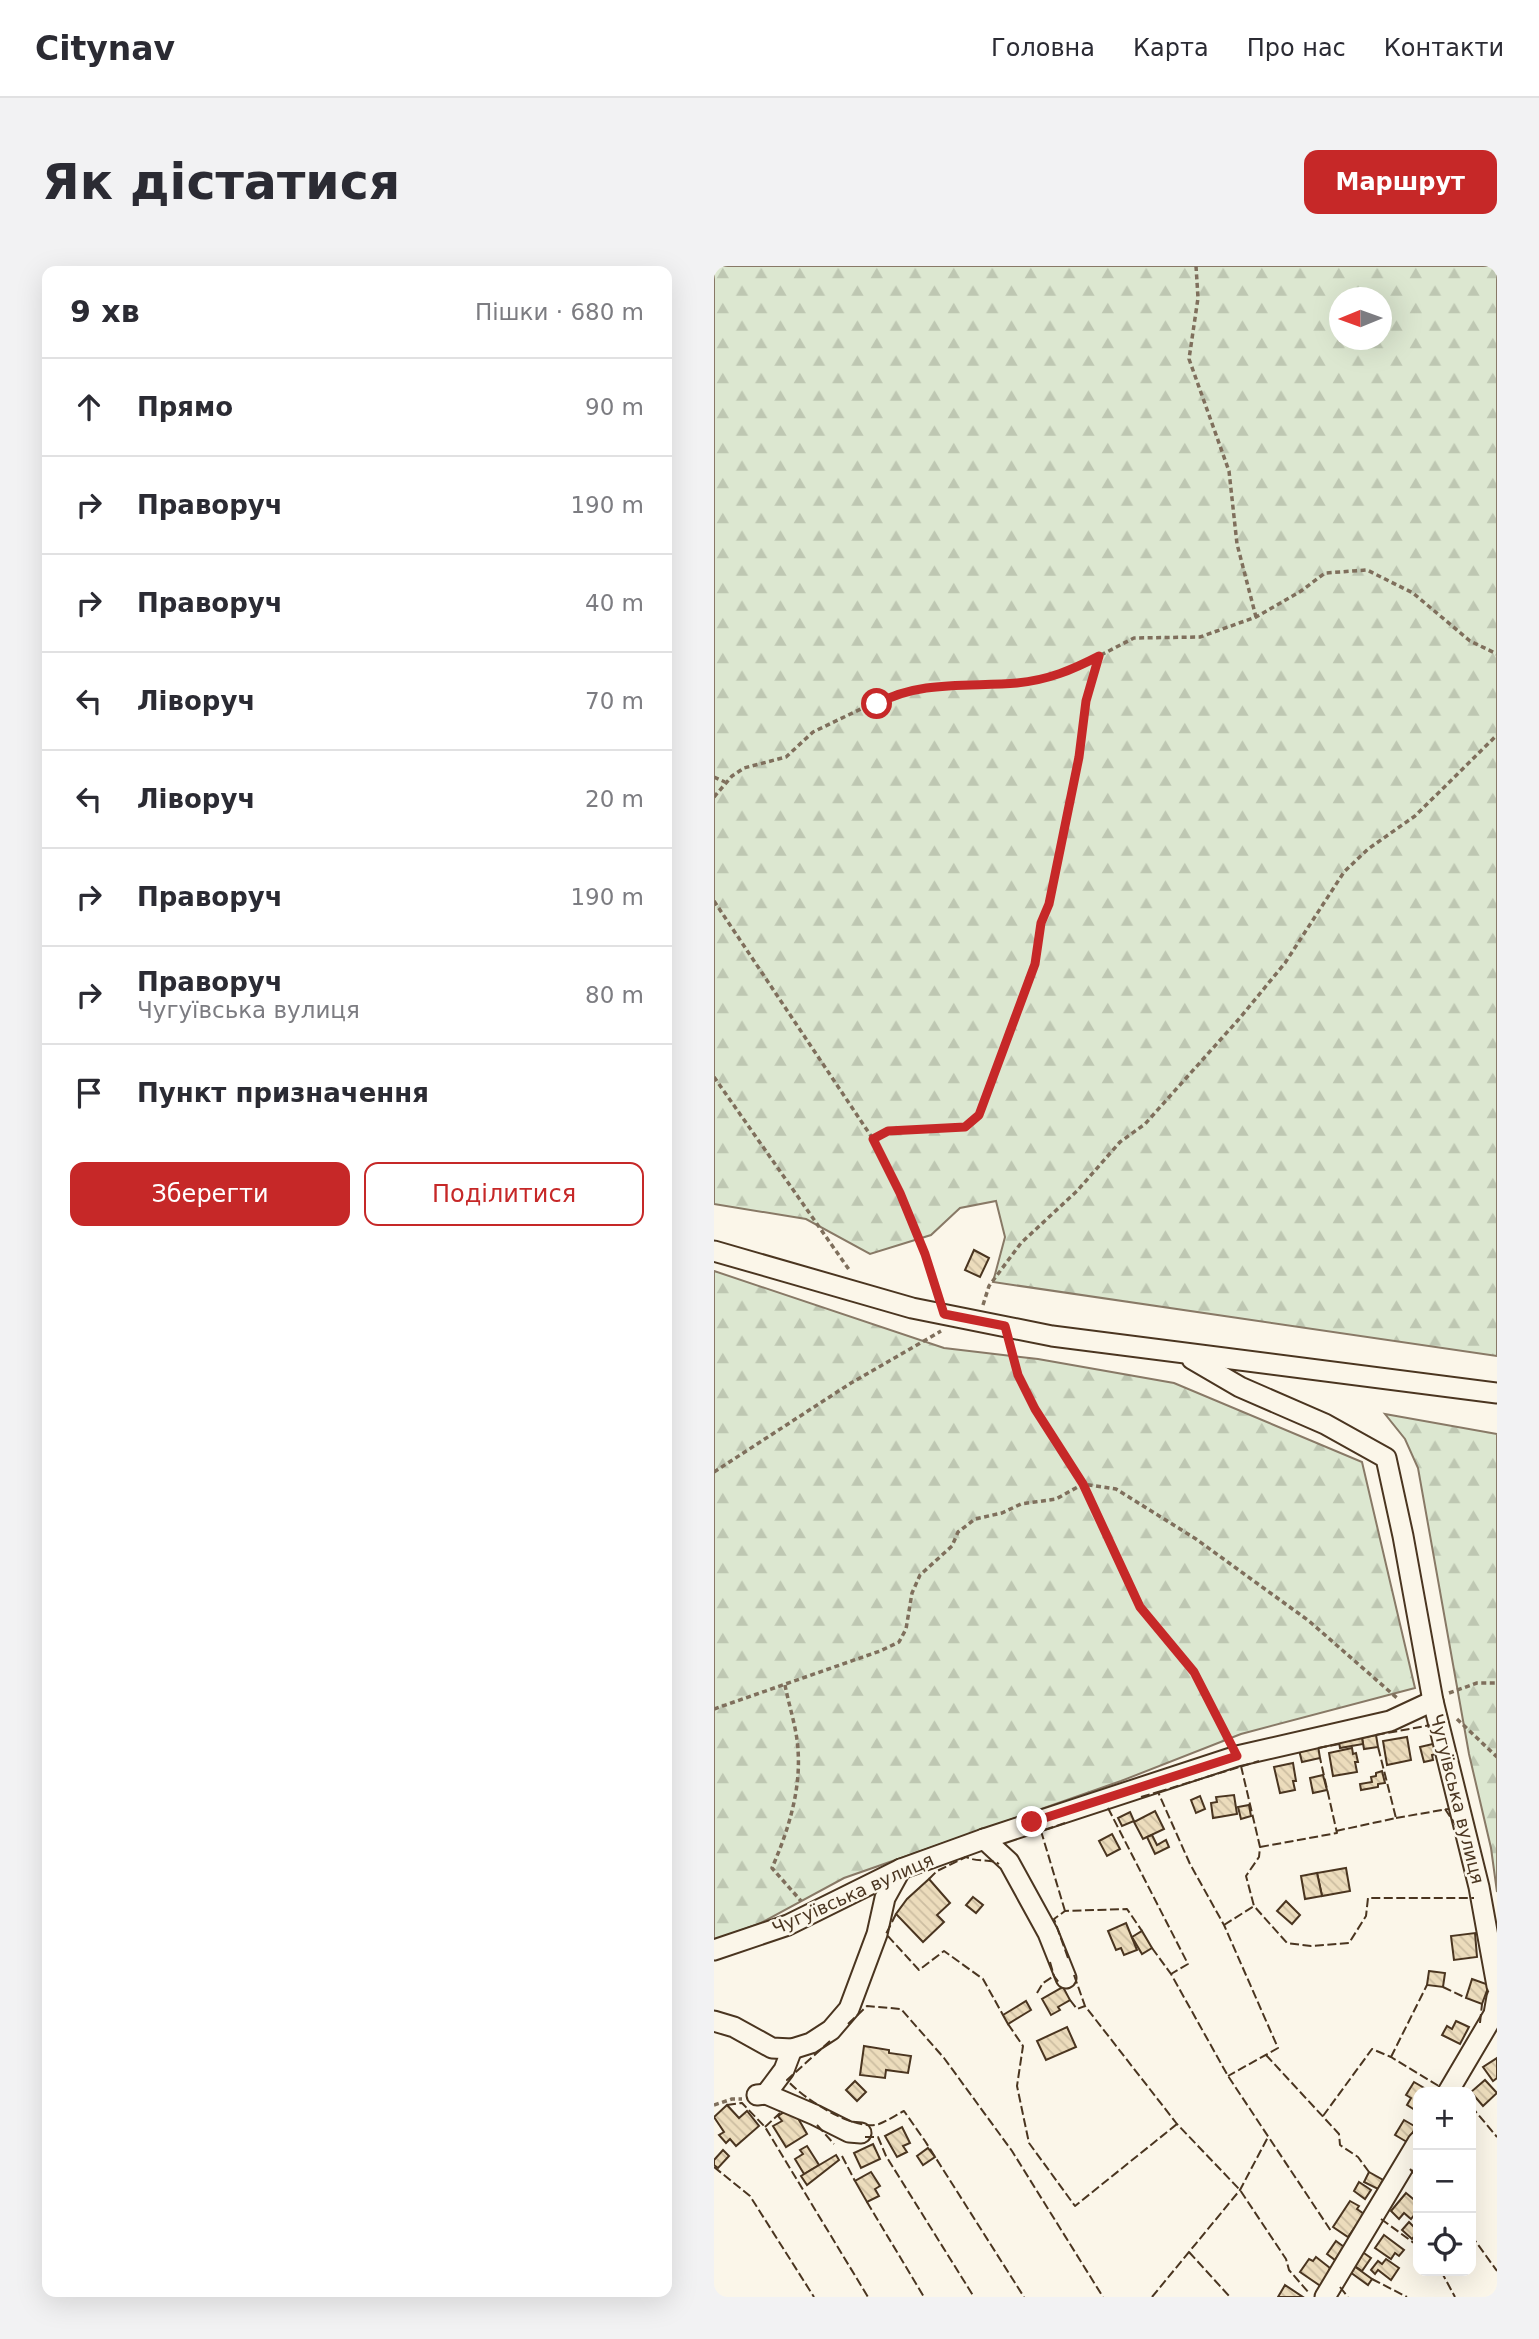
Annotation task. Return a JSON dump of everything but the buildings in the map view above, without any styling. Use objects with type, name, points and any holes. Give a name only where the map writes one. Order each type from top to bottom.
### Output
[{"type":"street","points":[[714,1251],[912,1308],[1052,1336],[1497,1393]]},
{"type":"street","points":[[1184,1354],[1240,1387],[1325,1424],[1385,1458],[1403,1536],[1432,1694]]},
{"type":"street","name":"Чугуївська вулиця","points":[[714,1950],[788,1925],[901,1869],[984,1839],[1237,1756],[1390,1721],[1432,1694],[1479,1886],[1497,1986]]},
{"type":"street","points":[[984,1839],[1009,1862],[1048,1933],[1066,1978]]},
{"type":"street","points":[[714,2021],[734,2027],[772,2048],[792,2049],[811,2043],[831,2030],[849,2009],[877,1934],[885,1898],[901,1869]]},
{"type":"street","points":[[1451,2087],[1494,2014],[1497,1997]]},
{"type":"street","points":[[792,2049],[783,2070],[761,2095],[815,2115],[849,2132],[861,2133]]},
{"type":"street","points":[[1325,2297],[1413,2150]]},
{"type":"path","points":[[1196,266],[1198,298],[1189,359],[1229,471],[1237,544],[1256,617]]},
{"type":"path","points":[[714,797],[726,782],[744,768],[786,757],[813,732],[844,716],[877,704],[894,693],[1018,683],[1062,674],[1134,638],[1200,637],[1256,617],[1301,592],[1325,573],[1367,570],[1413,593],[1470,641],[1497,654]]},
{"type":"path","points":[[873,1139],[888,1131],[965,1127],[979,1115],[1035,964],[1041,923],[1049,904],[1079,757],[1086,701],[1099,656]]},
{"type":"path","points":[[714,1472],[851,1383],[962,1318],[1021,1243],[1077,1191],[1120,1142],[1145,1124],[1239,1019],[1285,963],[1344,872],[1368,849],[1415,816],[1497,735]]},
{"type":"path","points":[[714,777],[726,782]]},
{"type":"path","points":[[714,901],[873,1139],[900,1193],[925,1254],[962,1318]]},
{"type":"path","points":[[714,1077],[868,1296]]},
{"type":"path","points":[[1005,1326],[1018,1375],[1035,1409],[1083,1484],[1140,1607],[1194,1672],[1237,1756]]},
{"type":"path","points":[[714,1709],[899,1642],[906,1629],[912,1594],[920,1575],[952,1546],[958,1532],[975,1519],[1002,1513],[1021,1504],[1056,1499],[1083,1484],[1116,1489],[1196,1539],[1309,1621],[1399,1699]]},
{"type":"path","points":[[1432,1694],[1450,1693],[1477,1683],[1497,1683]]},
{"type":"path","points":[[785,1685],[798,1751],[795,1804],[772,1868],[811,1913]]},
{"type":"path","points":[[1432,1694],[1497,1757]]},
{"type":"path","points":[[714,2105],[761,2095]]},
{"type":"green space","points":[[714,266],[1497,266],[1497,1356],[993,1282],[1005,1237],[996,1201],[960,1208],[931,1235],[870,1254],[806,1219],[714,1204]]},
{"type":"green space","points":[[714,1271],[944,1348],[1038,1359],[1174,1383],[1362,1462],[1415,1688],[1241,1734],[1121,1781],[844,1878],[761,1923],[714,1940]]},
{"type":"green space","points":[[1385,1414],[1497,1434],[1497,1892],[1491,1848],[1469,1754],[1418,1468],[1405,1439]]},
{"type":"fence","points":[[1376,1735],[1431,1725],[1432,1728]]},
{"type":"fence","points":[[1318,1748],[1339,1744]]},
{"type":"fence","points":[[1336,1831],[1396,1818],[1378,1747]]},
{"type":"fence","points":[[1260,1847],[1337,1833],[1320,1758]]},
{"type":"fence","points":[[1158,1792],[1259,1761]]},
{"type":"fence","points":[[1241,1766],[1260,1847],[1259,1857],[1246,1876],[1254,1906],[1287,1943],[1311,1946],[1349,1943],[1366,1916],[1368,1898],[1474,1898]]},
{"type":"fence","points":[[1141,1797],[1158,1792],[1190,1864],[1224,1925],[1278,2048],[1228,2076]]},
{"type":"fence","points":[[1108,1808],[1188,1964],[1171,1974]]},
{"type":"fence","points":[[1445,1809],[1457,1827]]},
{"type":"fence","points":[[1396,1818],[1448,1809]]},
{"type":"fence","points":[[1065,1823],[1041,1831],[1065,1911]]},
{"type":"fence","points":[[929,1879],[937,1871],[966,1857],[999,1864]]},
{"type":"fence","points":[[1224,1925],[1254,1906]]},
{"type":"fence","points":[[1068,1958],[1054,1919],[1065,1911],[1127,1909],[1142,1931]]},
{"type":"fence","points":[[896,1914],[886,1934],[919,1970],[944,1951],[983,1979],[1003,2015]]},
{"type":"fence","points":[[1152,1948],[1171,1974],[1228,2076],[1331,2231]]},
{"type":"fence","points":[[1050,1962],[1054,1976],[1060,1984]]},
{"type":"fence","points":[[1074,1975],[1085,2006],[1177,2124],[1240,2190],[1286,2259],[1289,2270],[1309,2293]]},
{"type":"fence","points":[[1037,1993],[1043,1983],[1054,1976]]},
{"type":"fence","points":[[1391,2057],[1427,1985]]},
{"type":"fence","points":[[1443,1987],[1466,1998]]},
{"type":"fence","points":[[1070,2000],[1077,2009],[1085,2006]]},
{"type":"fence","points":[[1480,2023],[1482,2004]]},
{"type":"fence","points":[[848,2024],[867,2006],[901,2009],[944,2058],[1012,2151],[1103,2297]]},
{"type":"fence","points":[[1008,2024],[1023,2046],[1017,2086],[1029,2143],[1075,2206],[1177,2124]]},
{"type":"fence","points":[[830,2041],[787,2080],[816,2104],[857,2123],[879,2124],[904,2111],[1024,2297]]},
{"type":"fence","points":[[1323,2116],[1372,2049],[1391,2057],[1440,2087]]},
{"type":"fence","points":[[1266,2055],[1339,2134],[1340,2145],[1358,2157],[1369,2172]]},
{"type":"fence","points":[[727,2105],[742,2103],[765,2127],[868,2297]]},
{"type":"fence","points":[[1476,2112],[1497,2137]]},
{"type":"fence","points":[[765,2127],[780,2113]]},
{"type":"fence","points":[[817,2125],[834,2144]]},
{"type":"fence","points":[[865,2137],[878,2137],[886,2156],[974,2297]]},
{"type":"fence","points":[[1152,2297],[1240,2190],[1268,2137]]},
{"type":"fence","points":[[842,2156],[855,2181]]},
{"type":"fence","points":[[714,2167],[750,2196],[814,2297]]},
{"type":"fence","points":[[1410,2169],[1413,2172]]},
{"type":"fence","points":[[867,2202],[924,2297]]},
{"type":"fence","points":[[1381,2219],[1413,2242]]},
{"type":"fence","points":[[1476,2242],[1497,2271]]},
{"type":"fence","points":[[1189,2252],[1230,2297]]},
{"type":"fence","points":[[1444,2276],[1455,2297]]},
{"type":"fence","points":[[1372,2279],[1407,2297]]},
{"type":"fence","points":[[1340,2287],[1348,2297]]},
{"type":"route","points":[[877,704],[894,693],[1018,683],[1062,674],[1099,656],[1086,701],[1079,757],[1049,904],[1041,923],[1035,964],[979,1115],[965,1127],[888,1131],[873,1139],[900,1193],[925,1254],[944,1314],[1005,1326],[1018,1375],[1035,1409],[1083,1484],[1140,1607],[1194,1672],[1237,1756],[1032,1822]]}]
